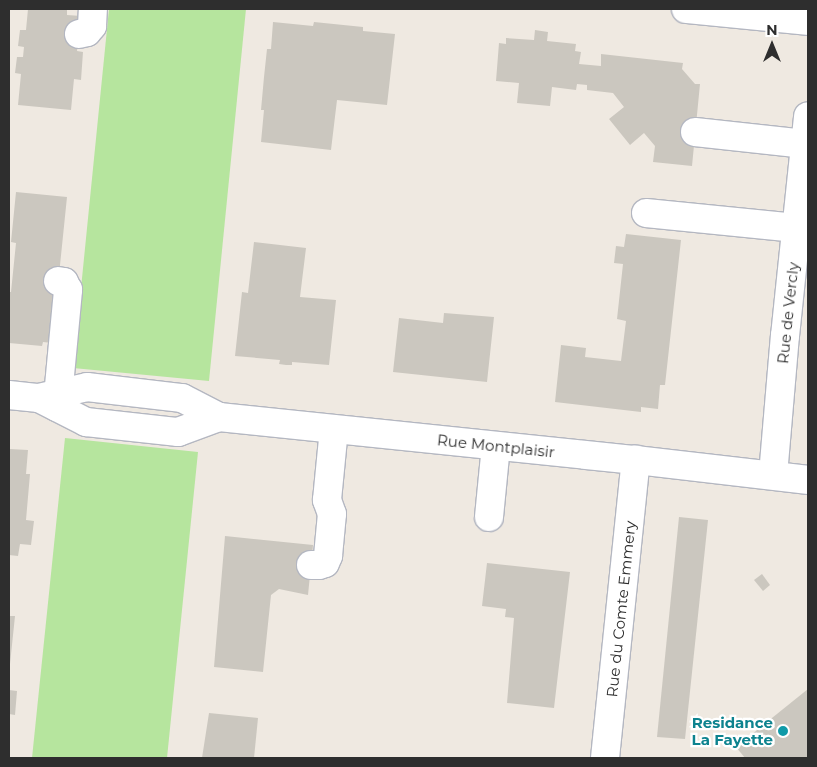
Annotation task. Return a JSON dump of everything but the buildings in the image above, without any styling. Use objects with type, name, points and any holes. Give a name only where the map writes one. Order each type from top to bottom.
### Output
[{"type":"street","points":[[79,34],[87,32],[92,26],[93,9]]},
{"type":"street","points":[[686,9],[808,22]]},
{"type":"street","name":"Rue de Vercly","points":[[773,475],[796,228],[805,172],[808,116]]},
{"type":"street","points":[[695,132],[805,144]]},
{"type":"street","points":[[646,213],[796,228]]},
{"type":"street","points":[[51,400],[68,290],[64,282],[58,281]]},
{"type":"street","name":"Rue Montplaisir","points":[[9,395],[51,400],[87,387],[182,398],[219,417],[773,475]]},
{"type":"street","points":[[311,565],[319,566],[325,563],[328,556],[332,514],[327,500],[334,429]]},
{"type":"street","points":[[489,517],[496,446]]},
{"type":"street","name":"Rue du Comte Emmery","points":[[605,758],[636,460]]},
{"type":"street","points":[[773,475],[808,480]]},
{"type":"green space","points":[[109,9],[246,9],[209,381],[73,368]]},
{"type":"green space","points":[[65,438],[198,452],[167,758],[32,758]]},
{"type":"place","name":"Residance La Fayette","points":[[783,731]]}]
